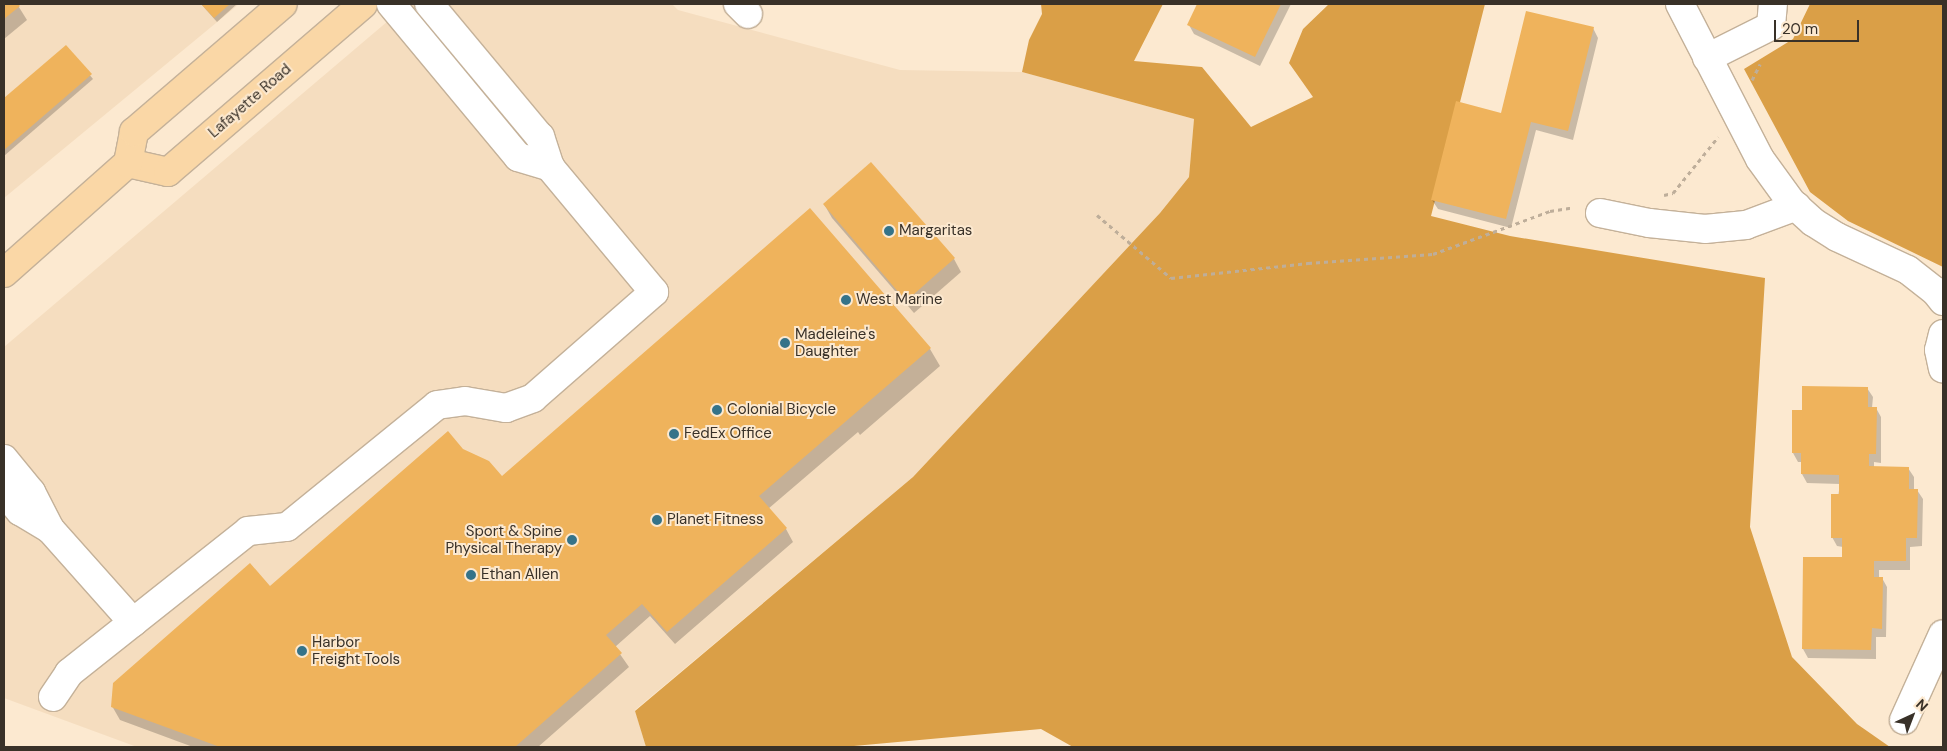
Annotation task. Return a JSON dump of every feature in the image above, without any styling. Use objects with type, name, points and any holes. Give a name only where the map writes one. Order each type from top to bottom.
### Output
[{"type":"main road","points":[[4,273],[128,163],[134,132],[283,4]]},
{"type":"main road","name":"Lafayette Road","points":[[128,163],[168,172],[351,8]]},
{"type":"street","points":[[391,4],[518,157],[550,167]]},
{"type":"street","points":[[52,697],[69,673],[248,531],[287,527],[437,405],[465,401],[506,408],[533,398],[654,292],[550,167],[540,137],[429,4]]},
{"type":"street","points":[[1680,4],[1760,159],[1777,184],[1796,206],[1813,222],[1837,237],[1908,270],[1935,291],[1943,301]]},
{"type":"street","points":[[1707,58],[1771,26],[1773,4]]},
{"type":"street","points":[[1590,210],[1650,223],[1705,229],[1746,225],[1796,206]]},
{"type":"street","points":[[1943,334],[1939,350],[1943,369]]},
{"type":"street","points":[[4,459],[31,492],[50,530],[133,622]]},
{"type":"street","points":[[4,492],[20,511],[50,530]]},
{"type":"street","points":[[1904,720],[1943,634]]},
{"type":"path","points":[[1654,196],[1673,193],[1736,114],[1760,63]]},
{"type":"path","points":[[1097,215],[1171,278],[1308,263],[1433,254],[1550,210],[1590,210]]},
{"type":"shaded area","points":[[4,4],[239,4],[4,198]]},
{"type":"shaded area","points":[[408,4],[672,4],[678,10],[900,70],[1022,72],[1194,119],[1189,177],[1160,213],[913,477],[635,710],[646,747],[137,747],[4,698],[4,347]]},
{"type":"shaded area","points":[[1041,4],[1163,4],[1134,61],[1202,67],[1251,127],[1313,97],[1289,63],[1303,29],[1329,4],[1485,4],[1431,216],[1510,236],[1765,278],[1750,527],[1792,657],[1857,724],[1890,747],[1073,747],[1041,729],[843,747],[646,747],[635,711],[913,477],[1160,213],[1189,177],[1194,119],[1022,72],[1029,40],[1042,14]]},
{"type":"shaded area","points":[[1810,4],[1943,4],[1943,267],[1848,221],[1810,192],[1744,69],[1793,39]]},
{"type":"building","points":[[4,4],[18,4],[20,6],[4,19]]},
{"type":"building","points":[[201,4],[230,4],[214,18]]},
{"type":"building","points":[[1197,4],[1281,4],[1255,57],[1187,25]]},
{"type":"building","points":[[1526,11],[1594,27],[1568,131],[1531,122],[1506,219],[1431,200],[1456,101],[1501,113]]},
{"type":"building","points":[[66,45],[92,74],[4,150],[4,98]]},
{"type":"building","name":"Margaritas","points":[[871,162],[955,258],[906,301],[823,204]]},
{"type":"building","points":[[810,208],[931,348],[759,496],[787,528],[667,632],[642,604],[606,635],[622,653],[515,747],[220,747],[111,707],[113,683],[250,563],[270,586],[448,431],[463,449],[489,461],[502,476]]},
{"type":"building","points":[[1802,386],[1868,387],[1868,407],[1877,407],[1876,454],[1869,454],[1869,466],[1909,467],[1909,489],[1918,489],[1917,538],[1906,538],[1906,561],[1874,561],[1874,577],[1883,577],[1882,629],[1872,628],[1871,650],[1802,649],[1803,557],[1842,557],[1842,538],[1831,538],[1831,494],[1839,494],[1839,475],[1801,474],[1801,453],[1792,453],[1792,410],[1802,410]]},
{"type":"place","name":"Margaritas","points":[[889,231]]},
{"type":"place","name":"West Marine","points":[[846,300]]},
{"type":"place","name":"Madeleine's Daughter","points":[[785,343]]},
{"type":"place","name":"Colonial Bicycle","points":[[717,410]]},
{"type":"place","name":"FedEx Office","points":[[674,434]]},
{"type":"place","name":"Planet Fitness","points":[[657,520]]},
{"type":"place","name":"Sport & Spine Physical Therapy","points":[[572,540]]},
{"type":"place","name":"Ethan Allen","points":[[471,575]]},
{"type":"place","name":"Harbor Freight Tools","points":[[302,651]]}]
